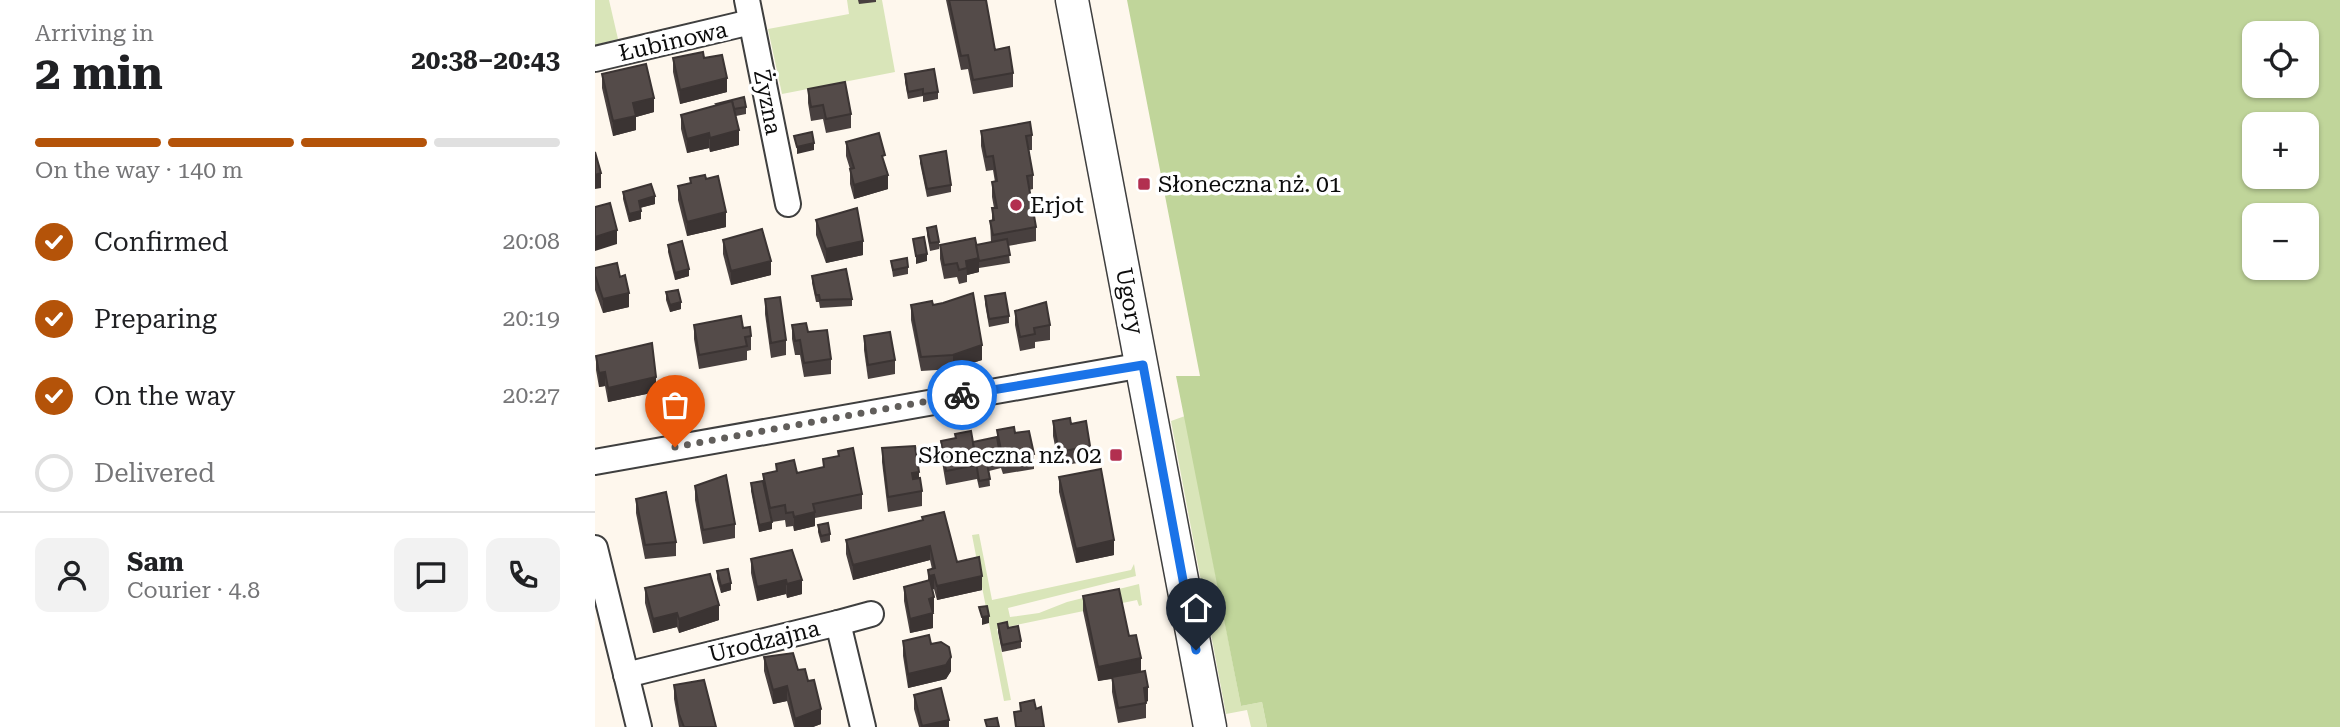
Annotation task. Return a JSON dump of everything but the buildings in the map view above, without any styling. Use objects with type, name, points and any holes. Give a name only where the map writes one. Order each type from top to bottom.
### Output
[{"type":"street","name":"Ugory","points":[[1072,0],[1210,727]]},
{"type":"street","name":"Łubinowa","points":[[595,59],[749,11]]},
{"type":"street","name":"Żyzna","points":[[749,11],[788,204]]},
{"type":"street","points":[[595,462],[1143,365]]},
{"type":"street","points":[[595,548],[639,727]]},
{"type":"street","points":[[838,622],[871,614]]},
{"type":"street","name":"Urodzajna","points":[[626,675],[838,622],[863,727]]},
{"type":"green space","points":[[595,0],[609,0],[618,39],[595,45]]},
{"type":"green space","points":[[847,0],[882,0],[895,72],[782,94],[768,29],[849,14]]},
{"type":"green space","points":[[1127,0],[2340,0],[2340,727],[1267,727],[1262,702],[1241,706],[1176,376],[1200,376]]},
{"type":"green space","points":[[1185,416],[1241,706],[1262,702],[1267,727],[1251,727],[1247,710],[1226,714],[1171,421]]},
{"type":"green space","points":[[979,534],[992,600],[1131,570],[1134,564],[1136,576],[1008,608],[1010,617],[1039,613],[1067,602],[1139,584],[1142,605],[1139,606],[1137,600],[997,629],[1011,700],[1004,701],[972,535]]},
{"type":"way so far","points":[[675,447],[962,395]]},
{"type":"place","name":"Słoneczna nż. 01","points":[[1144,184]]},
{"type":"place","name":"Erjot","points":[[1016,205]]},
{"type":"place","name":"Słoneczna nż. 02","points":[[1116,455]]},
{"type":"route","points":[[962,395],[1143,365],[1196,650]]}]
